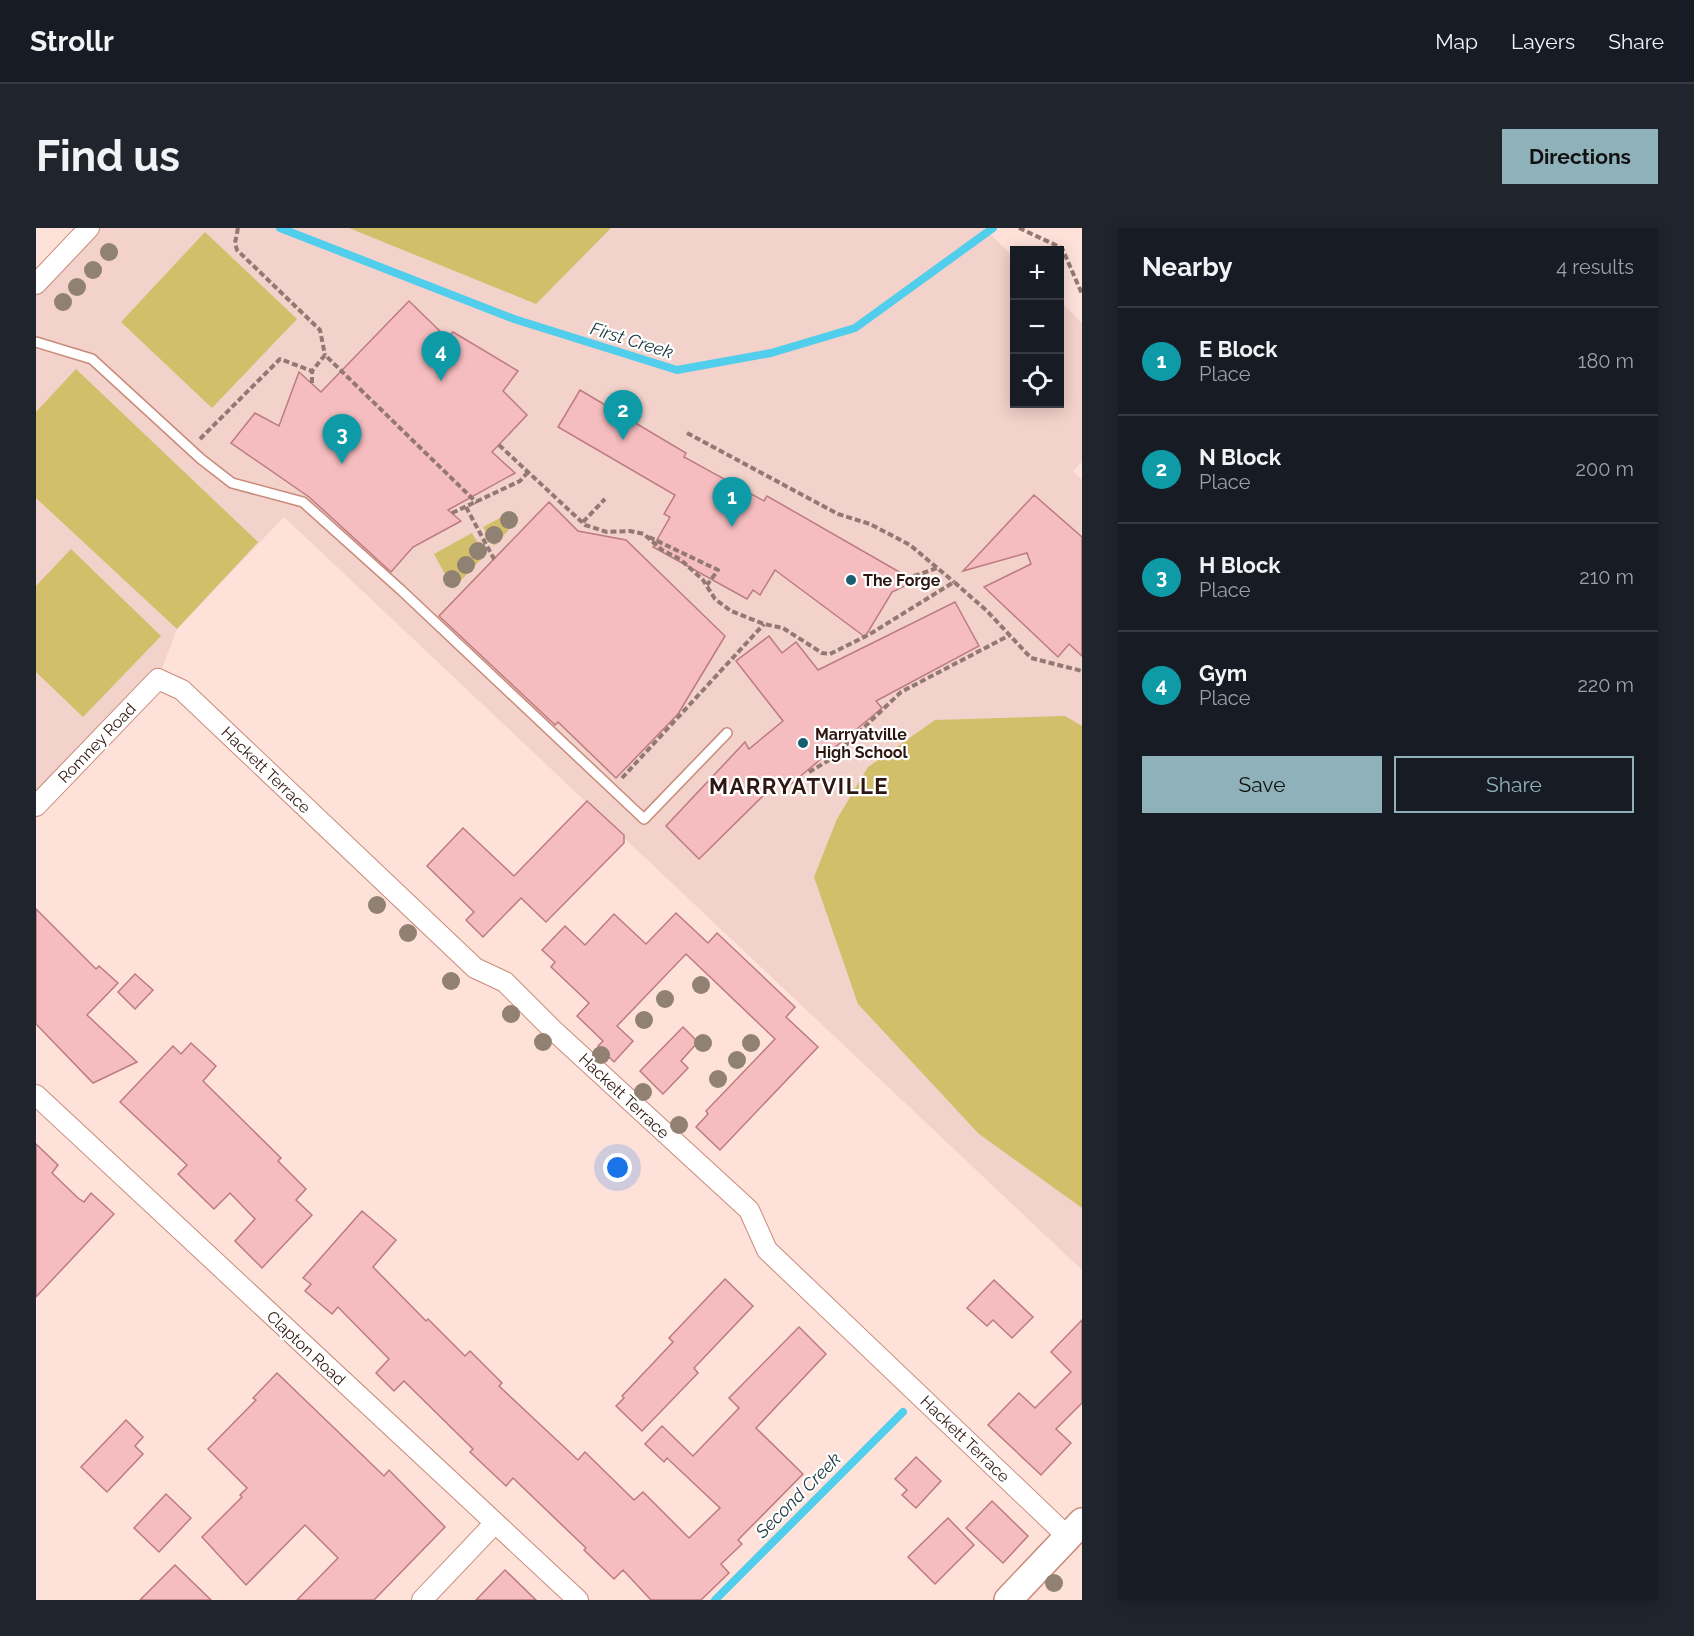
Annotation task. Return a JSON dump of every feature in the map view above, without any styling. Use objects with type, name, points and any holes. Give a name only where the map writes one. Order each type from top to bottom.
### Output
[{"type":"main road","points":[[1008,1600],[1075,1530]]},
{"type":"street","points":[[36,284],[88,228]]},
{"type":"street","name":"Romney Road","points":[[36,806],[158,679]]},
{"type":"street","name":"Hackett Terrace","points":[[158,679],[182,690],[474,968],[505,982],[552,1029],[749,1210],[767,1250],[1075,1530]]},
{"type":"street","name":"Clapton Road","points":[[36,1095],[578,1600]]},
{"type":"street","points":[[422,1600],[495,1523]]},
{"type":"lane","points":[[36,342],[92,359],[190,449],[232,483],[303,502],[401,590],[644,819],[727,733]]},
{"type":"path","points":[[1019,228],[1062,248],[1082,294]]},
{"type":"path","points":[[238,229],[235,243],[237,250],[320,330],[325,355],[477,503]]},
{"type":"path","points":[[312,383],[312,371],[325,355]]},
{"type":"path","points":[[190,449],[280,358],[312,371]]},
{"type":"path","points":[[687,433],[838,514],[870,524],[910,545],[954,582],[1031,658],[1082,671]]},
{"type":"path","points":[[499,445],[585,525],[607,532],[630,531],[647,536],[718,570],[707,585]]},
{"type":"path","points":[[452,513],[520,481],[528,472]]},
{"type":"path","points":[[583,522],[605,499]]},
{"type":"path","points":[[466,507],[494,559]]},
{"type":"path","points":[[647,536],[662,550],[680,559],[707,585],[715,599],[723,605],[764,624],[783,628],[822,653],[830,654],[870,634],[954,582]]},
{"type":"path","points":[[914,576],[938,568]]},
{"type":"path","points":[[612,789],[751,642],[764,624]]},
{"type":"path","points":[[809,772],[831,759],[901,692],[1010,635]]},
{"type":"shaded area","name":"Marryatville High School","points":[[89,228],[984,228],[1010,253],[1010,408],[1064,408],[1064,305],[1082,323],[1082,462],[1073,471],[1082,480],[1082,1270],[284,517],[177,629],[158,679],[36,806],[36,284]]},
{"type":"shaded area","points":[[349,228],[611,228],[536,304]]},
{"type":"shaded area","points":[[205,232],[297,319],[212,408],[121,322]]},
{"type":"shaded area","points":[[76,369],[258,542],[177,629],[36,498],[36,412]]},
{"type":"shaded area","points":[[511,512],[516,522],[494,546],[483,527]]},
{"type":"shaded area","points":[[472,533],[485,555],[453,589],[434,554]]},
{"type":"shaded area","points":[[71,549],[161,636],[83,717],[36,672],[36,586]]},
{"type":"shaded area","points":[[1065,716],[1082,726],[1082,1208],[979,1134],[858,1004],[814,877],[837,819],[868,767],[935,720]]},
{"type":"building","points":[[409,301],[447,338],[453,332],[518,371],[503,391],[527,415],[492,452],[515,473],[448,510],[461,521],[413,547],[391,572],[309,497],[231,443],[255,413],[279,426],[299,372],[321,392]]},
{"type":"building","points":[[580,390],[686,453],[684,457],[764,501],[767,496],[915,581],[892,592],[865,637],[775,570],[760,595],[753,590],[747,599],[653,547],[670,517],[664,514],[675,495],[558,427]]},
{"type":"building","points":[[1034,495],[1082,537],[1082,656],[1069,644],[1058,657],[984,587],[1031,564],[1027,553],[963,571]]},
{"type":"building","points":[[549,502],[578,531],[626,540],[725,636],[678,714],[616,778],[558,722],[555,725],[439,616]]},
{"type":"building","points":[[955,602],[979,646],[876,701],[882,708],[785,789],[778,781],[699,859],[666,826],[745,742],[749,749],[783,721],[736,661],[769,636],[782,653],[796,642],[818,670]]},
{"type":"building","points":[[587,801],[624,835],[624,843],[546,922],[521,898],[483,937],[466,920],[474,912],[427,866],[463,828],[514,876]]},
{"type":"building","points":[[36,909],[96,969],[99,966],[118,983],[87,1015],[137,1062],[93,1083],[36,1024]]},
{"type":"building","points":[[676,913],[708,943],[717,933],[795,1007],[786,1017],[818,1047],[720,1150],[696,1127],[708,1114],[706,1111],[775,1039],[686,954],[617,1026],[633,1041],[614,1062],[598,1046],[603,1041],[577,1016],[589,1003],[551,967],[555,962],[542,950],[565,926],[585,945],[614,914],[646,944]]},
{"type":"building","points":[[135,974],[153,990],[135,1009],[118,992]]},
{"type":"building","points":[[683,1027],[698,1042],[681,1061],[688,1068],[663,1094],[640,1071]]},
{"type":"building","points":[[191,1043],[216,1066],[203,1081],[281,1158],[278,1161],[306,1189],[296,1200],[312,1215],[262,1268],[235,1241],[255,1219],[230,1193],[214,1209],[178,1174],[187,1165],[120,1102],[173,1046],[181,1054]]},
{"type":"building","points":[[36,1144],[58,1165],[52,1173],[78,1198],[84,1202],[91,1193],[114,1214],[36,1297]]},
{"type":"building","points":[[362,1211],[396,1240],[373,1267],[426,1321],[428,1319],[465,1356],[470,1351],[502,1383],[499,1386],[578,1460],[585,1452],[634,1500],[643,1492],[689,1538],[720,1508],[667,1458],[664,1462],[645,1444],[662,1426],[693,1456],[739,1408],[729,1398],[799,1327],[826,1354],[756,1428],[803,1474],[738,1540],[742,1544],[721,1564],[729,1573],[701,1600],[651,1600],[623,1570],[614,1579],[584,1550],[586,1548],[513,1478],[506,1486],[470,1452],[473,1449],[404,1381],[394,1391],[376,1373],[389,1359],[338,1307],[332,1314],[305,1291],[311,1284],[303,1278]]},
{"type":"building","points":[[725,1279],[753,1306],[694,1368],[698,1373],[642,1431],[616,1406],[624,1398],[622,1396],[673,1342],[669,1338]]},
{"type":"building","points":[[994,1280],[1033,1317],[1012,1338],[993,1320],[987,1326],[967,1308]]},
{"type":"building","points":[[1082,1320],[1082,1403],[1056,1429],[1071,1443],[1041,1475],[988,1425],[1019,1393],[1035,1408],[1071,1372],[1051,1352]]},
{"type":"building","points":[[277,1373],[384,1476],[389,1470],[445,1527],[374,1600],[297,1600],[338,1558],[305,1525],[246,1585],[202,1537],[242,1497],[240,1495],[247,1488],[208,1449],[256,1400],[253,1398]]},
{"type":"building","points":[[126,1420],[143,1437],[135,1446],[143,1454],[107,1492],[81,1467]]},
{"type":"building","points":[[916,1457],[941,1481],[916,1508],[902,1495],[907,1490],[895,1479]]},
{"type":"building","points":[[166,1494],[191,1518],[159,1552],[134,1528]]},
{"type":"building","points":[[992,1501],[1028,1536],[1003,1563],[966,1528]]},
{"type":"building","points":[[948,1518],[974,1545],[935,1584],[908,1557]]},
{"type":"building","points":[[175,1565],[211,1600],[140,1600]]},
{"type":"building","points":[[505,1570],[536,1600],[476,1600]]},
{"type":"waterway","name":"First Creek","points":[[280,228],[514,319],[677,370],[771,353],[855,328],[993,228]]},
{"type":"waterway","name":"Second Creek","points":[[715,1600],[903,1412]]},
{"type":"place","name":"Gym","points":[[441,381]]},
{"type":"place","name":"N Block","points":[[623,440]]},
{"type":"place","name":"H Block","points":[[342,464]]},
{"type":"place","name":"E Block","points":[[732,527]]},
{"type":"place","name":"The Forge","points":[[851,580]]},
{"type":"place","name":"Marryatville High School","points":[[803,743]]},
{"type":"district","name":"MARRYATVILLE","points":[[799,786]]}]
